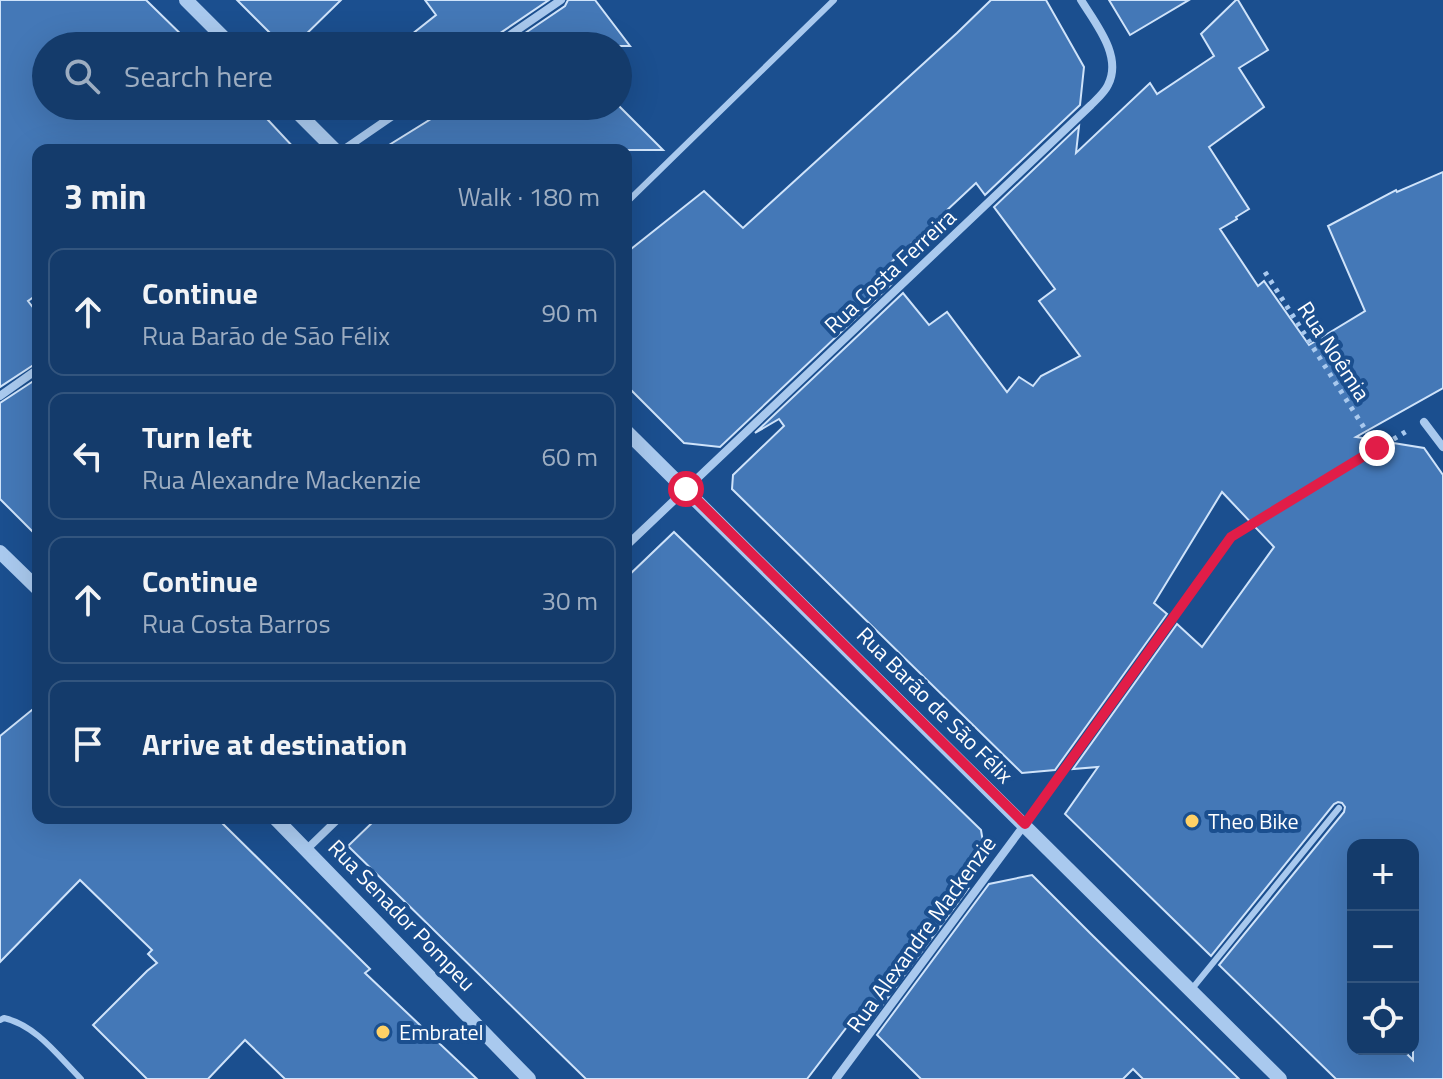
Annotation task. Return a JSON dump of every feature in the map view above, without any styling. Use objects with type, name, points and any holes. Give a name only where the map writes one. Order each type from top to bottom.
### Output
[{"type":"street","points":[[186,0],[218,32]]},
{"type":"street","points":[[514,32],[561,0]]},
{"type":"street","name":"Rua Costa Ferreira","points":[[632,540],[1109,85],[1112,67],[1109,48],[1081,0]]},
{"type":"street","points":[[305,120],[329,144]]},
{"type":"street","points":[[352,144],[387,120]]},
{"type":"street","points":[[0,396],[32,373]]},
{"type":"street","points":[[1424,422],[1443,447]]},
{"type":"street","name":"Rua Barão de São Félix","points":[[632,437],[1280,1079]]},
{"type":"street","name":"Rua Alexandre Mackenzie","points":[[836,1079],[1025,824],[1231,537]]},
{"type":"street","points":[[0,552],[32,583]]},
{"type":"street","name":"Rua Senador Pompeu","points":[[281,824],[529,1079]]},
{"type":"street","points":[[307,849],[333,824]]},
{"type":"lane","points":[[632,197],[834,0]]},
{"type":"lane","points":[[1191,990],[1339,808]]},
{"type":"lane","points":[[0,1020],[16,1020],[29,1028],[81,1079]]},
{"type":"path","name":"Rua Noêmia","points":[[1265,272],[1377,448]]},
{"type":"path","points":[[1231,537],[1424,422]]},
{"type":"building","points":[[0,0],[146,0],[179,32],[32,32],[32,120],[268,120],[290,144],[32,144],[32,298],[28,301],[32,306],[32,366],[0,387]]},
{"type":"building","points":[[237,0],[341,0],[308,32],[269,32]]},
{"type":"building","points":[[425,0],[549,0],[502,32],[415,32],[436,15]]},
{"type":"building","points":[[568,0],[595,0],[619,32],[527,32],[565,6]]},
{"type":"building","points":[[991,0],[1046,0],[1084,67],[1080,105],[985,195],[976,183],[884,269],[894,282],[720,447],[684,443],[632,391],[632,248],[704,191],[743,228]]},
{"type":"building","points":[[1109,0],[1189,0],[1130,35]]},
{"type":"building","points":[[1238,0],[1268,50],[1239,68],[1264,107],[1209,147],[1249,209],[1220,229],[1258,286],[1264,281],[1309,345],[1365,311],[1328,226],[1396,190],[1443,172],[1443,388],[1356,437],[1424,448],[1443,475],[1443,1079],[1336,1079],[1219,965],[1344,812],[1342,803],[1334,804],[1211,956],[1065,814],[1098,767],[1073,769],[1177,624],[1202,647],[1274,547],[1222,492],[1154,603],[1167,614],[1055,770],[1022,773],[732,489],[733,475],[784,426],[779,419],[755,433],[903,293],[929,325],[947,312],[1007,392],[1019,377],[1033,386],[1041,376],[1080,356],[1039,301],[1055,289],[994,207],[1079,126],[1076,153],[1150,83],[1157,94],[1214,56],[1201,34]]},
{"type":"building","points":[[632,119],[663,150],[632,150],[632,144],[391,144],[429,120]]},
{"type":"building","points":[[32,382],[32,531],[0,499],[0,403]]},
{"type":"building","points":[[674,532],[981,830],[983,842],[951,892],[968,889],[867,1026],[856,1015],[807,1079],[586,1079],[348,846],[371,824],[632,824],[632,572]]},
{"type":"building","points":[[32,710],[32,824],[223,824],[370,969],[365,973],[477,1079],[285,1079],[245,1040],[208,1079],[147,1079],[93,1025],[157,963],[148,954],[152,950],[80,880],[0,962],[0,736]]},
{"type":"building","points":[[1032,875],[1239,1079],[1143,1079],[1133,1069],[1123,1079],[921,1079],[877,1035],[989,884]]},
{"type":"place","name":"Theo Bike","points":[[1192,821]]},
{"type":"place","name":"Embratel","points":[[383,1032]]},
{"type":"route","points":[[686,489],[1025,824],[1231,537],[1377,448]]}]
